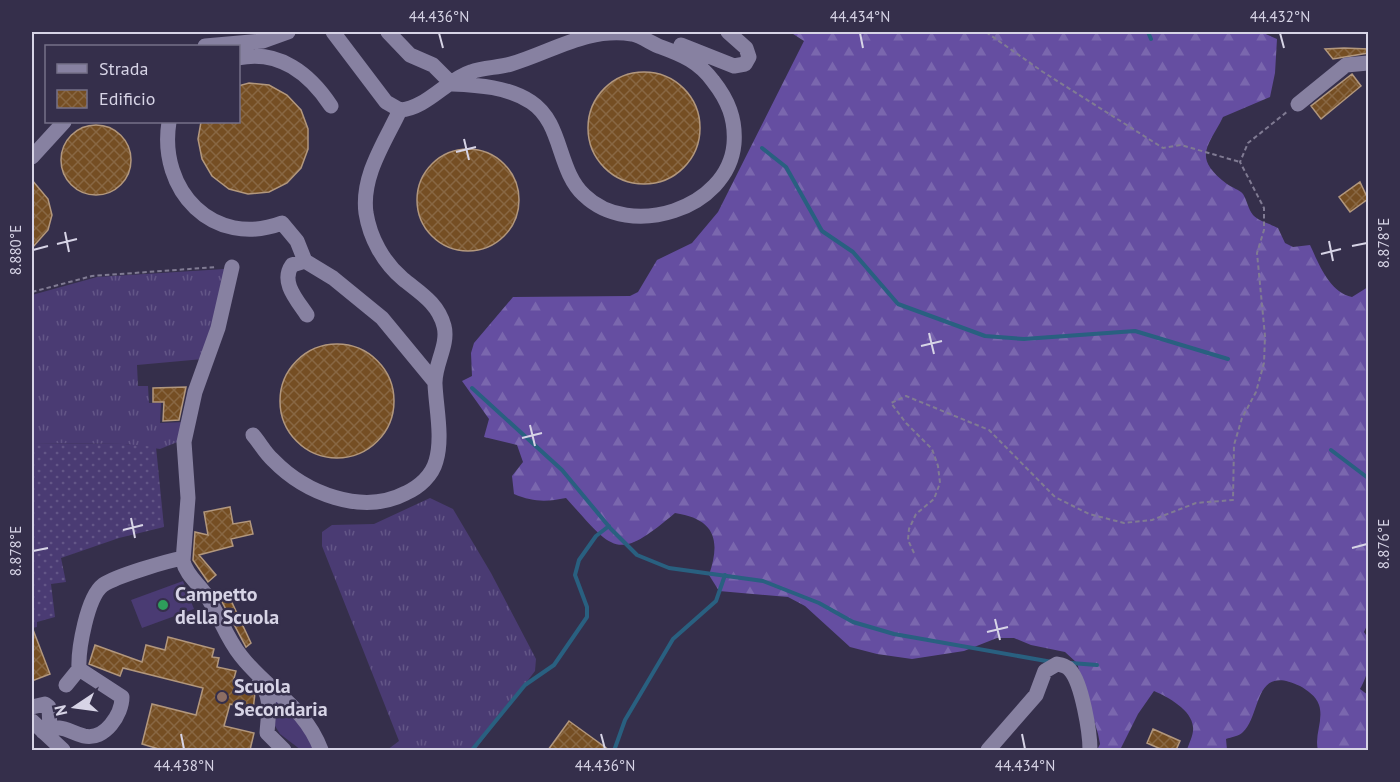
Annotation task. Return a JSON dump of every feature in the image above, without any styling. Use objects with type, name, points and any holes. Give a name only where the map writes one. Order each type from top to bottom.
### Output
[{"type":"street","points":[[217,45],[263,41],[288,32]]},
{"type":"street","points":[[333,32],[386,102],[400,110],[411,108],[470,72],[510,65],[586,36],[602,33],[653,34],[735,66],[744,64],[749,57],[746,48],[728,32]]},
{"type":"street","points":[[388,32],[410,55],[433,65],[452,84],[483,86],[512,92],[532,102],[543,113],[554,131],[572,178],[583,195],[615,213],[660,214],[679,209],[703,196],[728,165],[734,144],[731,110],[720,90],[697,63],[635,35]]},
{"type":"street","points":[[240,58],[273,58],[297,68],[316,84],[331,106]]},
{"type":"street","points":[[1298,104],[1346,65],[1368,63]]},
{"type":"street","points":[[253,435],[280,467],[330,496],[360,503],[388,500],[414,489],[425,480],[436,461],[438,434],[434,381],[445,332],[441,318],[427,296],[398,274],[377,248],[366,211],[369,177],[400,110]]},
{"type":"street","points":[[32,157],[63,123]]},
{"type":"street","points":[[169,123],[166,142],[169,168],[180,191],[198,210],[220,223],[245,230],[271,228],[282,224],[297,241],[305,261],[333,278],[382,318],[434,381]]},
{"type":"street","points":[[305,261],[292,265],[288,278],[292,292],[307,315]]},
{"type":"street","points":[[232,267],[218,328],[195,392],[184,442],[188,498],[183,558],[186,570],[207,596],[239,653],[261,678],[303,716],[313,730],[321,750]]},
{"type":"street","points":[[66,685],[79,669],[89,609],[102,586],[164,562],[183,558]]},
{"type":"street","points":[[226,646],[235,664],[266,688],[267,733],[284,750]]},
{"type":"street","points":[[988,750],[1036,695],[1045,670],[1057,664],[1067,667],[1073,674],[1085,717],[1090,750]]},
{"type":"street","points":[[42,727],[70,729],[84,736],[97,735],[115,722],[122,696],[79,669]]},
{"type":"street","points":[[32,707],[45,704],[49,708],[42,727]]},
{"type":"street","points":[[42,727],[63,750]]},
{"type":"path","points":[[914,553],[908,540],[909,529],[916,514],[934,499],[940,483],[938,466],[932,449],[906,423],[891,403],[906,396],[989,430],[1055,497],[1089,514],[1124,523],[1152,520],[1196,503],[1233,500],[1234,445],[1242,418],[1257,392],[1264,363],[1265,336],[1257,253],[1264,230],[1264,208],[1240,162],[1181,145],[1163,148],[1043,72],[986,32]]},
{"type":"path","points":[[1240,162],[1248,143],[1298,104]]},
{"type":"path","points":[[32,292],[92,276],[232,267]]},
{"type":"green space","points":[[790,32],[1261,32],[1277,39],[1275,73],[1270,97],[1223,117],[1206,151],[1206,159],[1216,175],[1243,194],[1255,217],[1278,228],[1285,243],[1293,247],[1310,245],[1321,268],[1337,289],[1352,297],[1368,287],[1368,623],[1364,632],[1369,645],[1370,660],[1360,689],[1368,695],[1368,750],[1318,750],[1320,711],[1318,702],[1314,696],[1300,686],[1285,681],[1274,681],[1266,686],[1261,694],[1249,724],[1243,732],[1226,739],[1227,750],[1187,750],[1192,736],[1192,721],[1184,710],[1154,691],[1138,714],[1120,750],[1097,750],[1100,744],[1098,734],[1077,663],[1065,652],[1031,645],[1014,638],[997,638],[964,651],[912,659],[850,647],[805,606],[788,597],[719,591],[709,575],[714,551],[712,533],[699,520],[675,513],[640,539],[627,544],[616,544],[595,530],[566,498],[527,499],[514,494],[512,476],[523,462],[517,445],[484,437],[489,419],[462,381],[472,376],[471,353],[474,343],[513,297],[630,296],[638,292],[657,260],[692,243],[718,212],[804,41]]},
{"type":"green space","points":[[228,270],[203,359],[137,365],[138,386],[148,386],[149,403],[161,403],[160,423],[184,422],[180,441],[160,449],[125,444],[32,443],[32,295],[97,277]]},
{"type":"green space","points":[[32,443],[125,444],[156,447],[164,527],[119,538],[61,558],[66,582],[51,584],[55,617],[37,622],[37,627],[32,628]]},
{"type":"green space","points":[[430,498],[453,509],[491,573],[536,659],[535,671],[475,750],[387,750],[399,741],[322,546],[322,532],[332,525],[374,524]]},
{"type":"green space","name":"Campetto della Scuola","points":[[183,581],[194,609],[142,628],[131,600]]},
{"type":"green space","points":[[276,694],[321,750],[301,750],[280,734],[275,726]]},
{"type":"building","points":[[1325,49],[1368,49],[1368,53],[1333,59]]},
{"type":"building","points":[[644,72],[665,76],[684,88],[696,107],[700,128],[696,149],[684,168],[665,180],[644,184],[623,180],[604,168],[592,149],[588,128],[592,107],[604,88],[623,76]]},
{"type":"building","points":[[1352,74],[1361,86],[1321,119],[1311,106]]},
{"type":"building","points":[[249,83],[269,85],[287,95],[301,110],[308,129],[308,149],[301,168],[287,183],[269,192],[248,194],[229,189],[212,176],[202,159],[198,139],[201,123],[240,123],[240,85]]},
{"type":"building","points":[[96,125],[115,131],[125,141],[131,160],[125,179],[115,189],[96,195],[77,189],[67,179],[61,160],[67,141],[77,131]]},
{"type":"building","points":[[468,149],[487,153],[504,164],[515,181],[519,200],[515,219],[504,236],[487,247],[468,251],[449,247],[432,236],[421,219],[417,200],[421,181],[432,164],[449,153]]},
{"type":"building","points":[[32,180],[48,199],[52,215],[48,230],[32,248]]},
{"type":"building","points":[[1360,182],[1368,199],[1350,212],[1339,197]]},
{"type":"building","points":[[337,344],[359,348],[369,353],[385,369],[390,379],[394,401],[390,423],[385,433],[369,449],[359,454],[337,458],[315,454],[305,449],[289,433],[284,423],[280,401],[284,379],[289,369],[305,353],[315,348]]},
{"type":"building","points":[[186,387],[179,420],[163,421],[164,402],[153,402],[153,388]]},
{"type":"building","points":[[230,507],[233,524],[250,521],[253,534],[231,539],[233,546],[199,555],[216,575],[208,582],[193,560],[195,532],[208,535],[204,512]]},
{"type":"building","points":[[228,594],[251,643],[246,647],[220,598]]},
{"type":"building","points":[[32,627],[50,674],[32,681]]},
{"type":"building","points":[[168,637],[214,649],[212,657],[219,658],[217,667],[236,671],[233,682],[250,687],[255,693],[253,710],[230,704],[224,726],[254,733],[250,750],[162,750],[142,744],[152,704],[196,715],[203,688],[123,668],[120,676],[89,664],[95,645],[142,662],[146,645],[165,650]]},
{"type":"building","points":[[569,721],[609,750],[548,750]]},
{"type":"building","points":[[1153,729],[1180,741],[1176,750],[1163,750],[1147,743]]},
{"type":"waterway","points":[[1148,32],[1151,39]]},
{"type":"waterway","points":[[762,148],[786,167],[822,231],[853,252],[898,304],[985,336],[1024,339],[1135,331],[1228,359]]},
{"type":"waterway","points":[[472,388],[562,470],[611,529],[637,555],[669,568],[763,581],[819,603],[853,622],[894,634],[1052,662]]},
{"type":"waterway","points":[[1331,450],[1368,478]]},
{"type":"waterway","points":[[472,750],[525,685],[554,665],[587,617],[587,607],[575,575],[579,560],[596,536],[609,526]]},
{"type":"waterway","points":[[615,748],[625,720],[673,639],[716,601],[725,575]]},
{"type":"waterway","points":[[1071,663],[1097,665]]},
{"type":"place","name":"Campetto della Scuola","points":[[163,605]]},
{"type":"place","name":"Scuola Secondaria","points":[[222,697]]}]
